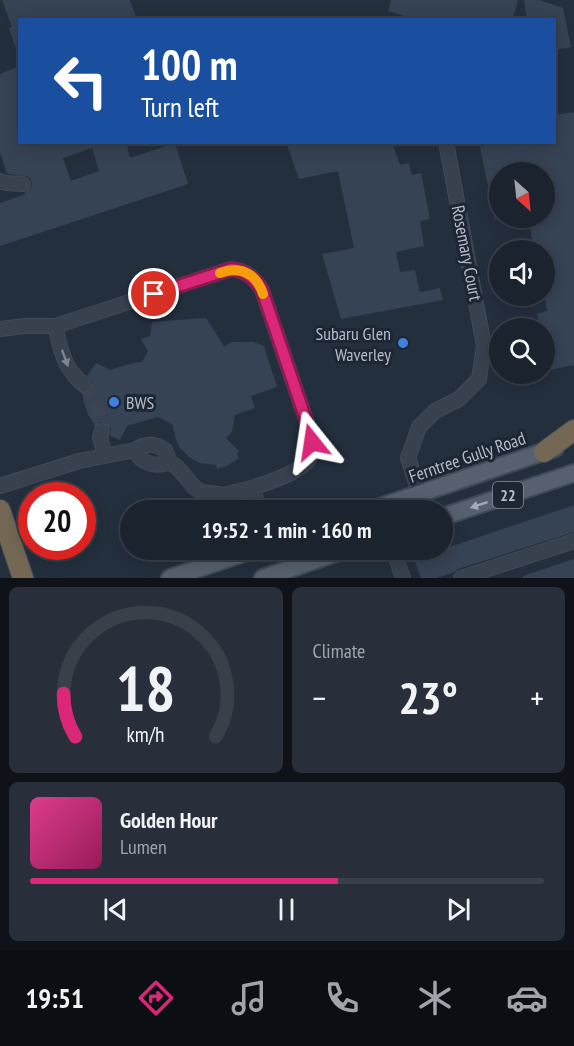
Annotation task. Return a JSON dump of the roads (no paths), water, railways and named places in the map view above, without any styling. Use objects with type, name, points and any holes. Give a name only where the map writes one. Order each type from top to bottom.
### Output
[{"type":"highway","points":[[544,452],[574,430]]},
{"type":"highway","points":[[0,510],[4,536],[23,578]]},
{"type":"main road","name":"Ferntree Gully Road","points":[[401,500],[574,442]]},
{"type":"main road","name":"22","points":[[453,513],[574,473]]},
{"type":"main road","points":[[170,578],[187,575],[225,560]]},
{"type":"main road","points":[[263,578],[316,560]]},
{"type":"street","name":"Rosemary Court","points":[[421,500],[408,458],[419,427],[435,411],[459,399],[479,379],[484,346],[446,144]]},
{"type":"street","points":[[0,181],[23,184]]},
{"type":"street","points":[[0,329],[55,326],[231,269],[240,270],[251,276],[262,290],[312,442],[311,456],[300,467],[284,476],[252,488],[224,495],[201,492],[195,488],[170,462],[165,450],[153,444],[141,446],[135,450],[79,461],[0,486]]},
{"type":"street","points":[[55,326],[65,362],[84,385]]},
{"type":"street","points":[[102,431],[100,437],[105,456]]},
{"type":"street","points":[[135,450],[137,455],[149,464],[162,466],[170,462]]},
{"type":"street","points":[[252,488],[256,500]]},
{"type":"street","points":[[461,578],[490,574],[574,541]]},
{"type":"street","points":[[397,560],[403,578]]},
{"type":"tunnel","points":[[84,385],[97,406],[102,431]]},
{"type":"place","name":"Subaru Glen Waverley","points":[[403,343]]},
{"type":"place","name":"BWS","points":[[114,402]]}]
